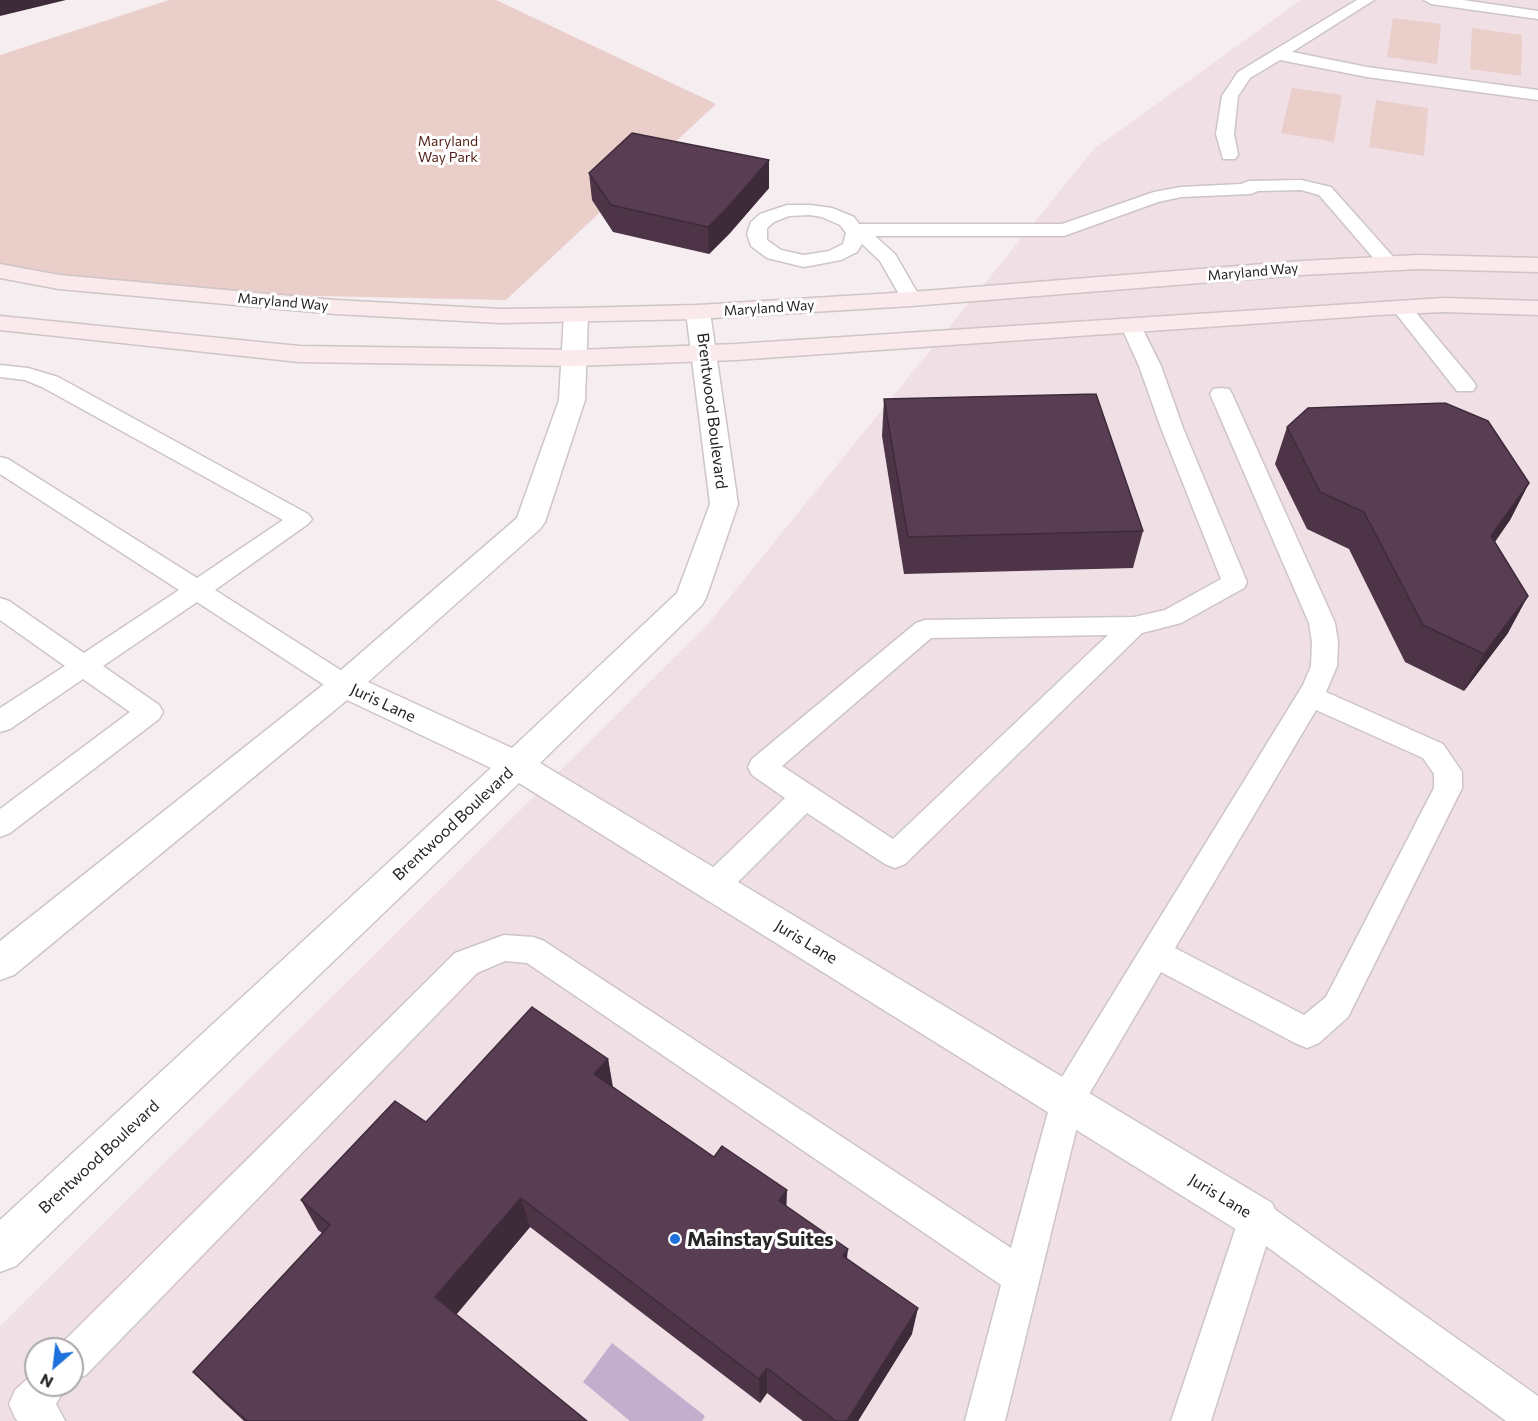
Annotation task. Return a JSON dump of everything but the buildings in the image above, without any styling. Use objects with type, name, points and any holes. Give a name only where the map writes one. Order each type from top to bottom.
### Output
[{"type":"main road","name":"Maryland Way","points":[[0,271],[59,282],[336,307],[500,316],[698,312],[911,299],[1353,265],[1538,265]]},
{"type":"main road","points":[[1353,265],[1390,308]]},
{"type":"main road","points":[[0,323],[298,354],[575,358],[705,354],[1444,305],[1538,308]]},
{"type":"street","name":"Brentwood Boulevard","points":[[0,1250],[691,598],[724,504],[698,312]]},
{"type":"street","points":[[0,963],[344,685],[530,522],[572,400],[576,315]]},
{"type":"street","name":"Juris Lane","points":[[344,685],[516,765],[1257,1218]]},
{"type":"lane","points":[[1229,155],[1225,134],[1230,96],[1244,75],[1367,0]]},
{"type":"lane","points":[[1431,0],[1538,15]]},
{"type":"lane","points":[[1276,54],[1367,72],[1538,95]]},
{"type":"lane","points":[[854,230],[1064,230],[1154,197],[1181,192],[1287,184],[1312,187],[1330,194],[1389,264]]},
{"type":"lane","points":[[854,230],[854,242],[850,248],[834,256],[815,260],[792,260],[774,254],[758,242],[756,234],[758,226],[767,218],[800,210],[837,216],[847,221],[854,230],[876,245],[888,258],[911,299]]},
{"type":"lane","points":[[1390,308],[1465,386]]},
{"type":"lane","points":[[1131,326],[1150,366],[1172,428],[1235,582],[1172,617],[1134,626],[925,629],[762,767],[895,856],[1134,626]]},
{"type":"lane","points":[[0,370],[28,374],[50,382],[300,519],[0,722]]},
{"type":"lane","points":[[985,1421],[1066,1101],[1310,696],[1324,666],[1325,642],[1322,623],[1221,394]]},
{"type":"lane","points":[[0,465],[344,685]]},
{"type":"lane","points":[[0,825],[149,711],[4,616]]},
{"type":"lane","points":[[1155,953],[1307,1033],[1337,1007],[1448,788],[1448,772],[1442,761],[1427,747],[1310,696]]},
{"type":"lane","points":[[714,886],[805,797]]},
{"type":"lane","points":[[84,1349],[465,963],[504,948],[533,950],[1020,1276]]},
{"type":"lane","points":[[1191,1421],[1257,1218],[1538,1420]]},
{"type":"lane","points":[[36,1397],[29,1404],[45,1421]]},
{"type":"shaded area","points":[[1301,0],[1538,0],[1538,1421],[0,1421],[0,1326],[707,625],[1094,149]]},
{"type":"shaded area","points":[[612,1343],[705,1416],[702,1421],[630,1421],[583,1382]]},
{"type":"green space","name":"Maryland Way Park","points":[[169,0],[496,0],[716,104],[506,300],[182,293],[0,266],[0,55]]},
{"type":"green space","points":[[1393,18],[1441,24],[1437,64],[1387,57]]},
{"type":"green space","points":[[1472,28],[1522,35],[1521,76],[1470,69]]},
{"type":"green space","points":[[1292,88],[1342,95],[1334,142],[1281,133]]},
{"type":"green space","points":[[1376,100],[1428,108],[1424,156],[1369,147]]},
{"type":"place","name":"Mainstay Suites","points":[[675,1239]]}]
